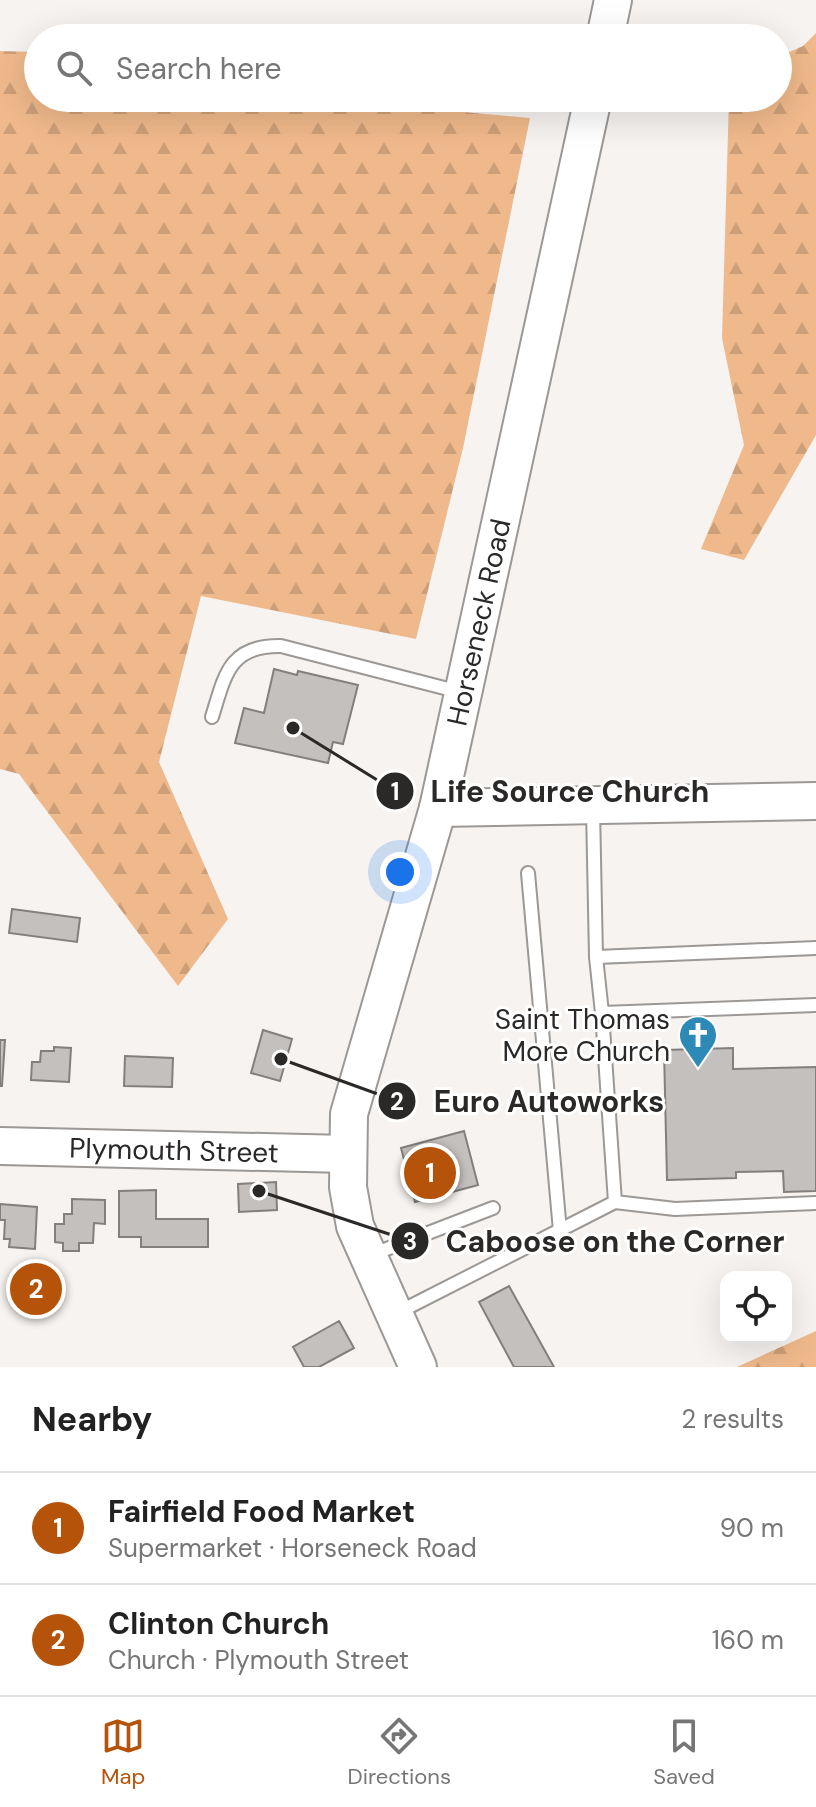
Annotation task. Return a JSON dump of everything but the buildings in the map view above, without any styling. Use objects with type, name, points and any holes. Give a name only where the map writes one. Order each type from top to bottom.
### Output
[{"type":"street","points":[[608,24],[613,0]]},
{"type":"street","name":"Horseneck Road","points":[[418,1367],[355,1226],[348,1187],[349,1114],[438,808],[590,112]]},
{"type":"street","points":[[438,808],[816,801]]},
{"type":"street","name":"Plymouth Street","points":[[0,1146],[347,1154]]},
{"type":"lane","points":[[212,717],[225,674],[238,656],[261,645],[281,646],[463,693]]},
{"type":"lane","points":[[593,805],[596,957],[615,1202]]},
{"type":"lane","points":[[528,873],[560,1231]]},
{"type":"lane","points":[[596,957],[816,948]]},
{"type":"lane","points":[[602,1013],[816,1005]]},
{"type":"lane","points":[[394,1315],[615,1202],[675,1209],[816,1203]]},
{"type":"lane","points":[[368,1256],[493,1208]]},
{"type":"green space","points":[[816,33],[816,435],[744,560],[701,549],[744,445],[722,338],[729,112],[792,112],[792,51],[803,46]]},
{"type":"green space","points":[[0,51],[24,52],[24,112],[464,112],[530,118],[463,448],[416,639],[201,596],[159,762],[228,919],[178,986],[19,774],[0,769]]},
{"type":"green space","points":[[816,1331],[816,1367],[737,1367],[792,1343]]},
{"type":"place","name":"Life Source Church","points":[[293,728]]},
{"type":"place","name":"Euro Autoworks","points":[[281,1059]]},
{"type":"place","name":"Saint Thomas More Church","points":[[698,1069]]},
{"type":"place","name":"Fairfield Food Market","points":[[430,1173]]},
{"type":"place","name":"Caboose on the Corner","points":[[259,1191]]},
{"type":"place","name":"Clinton Church","points":[[36,1289]]}]
